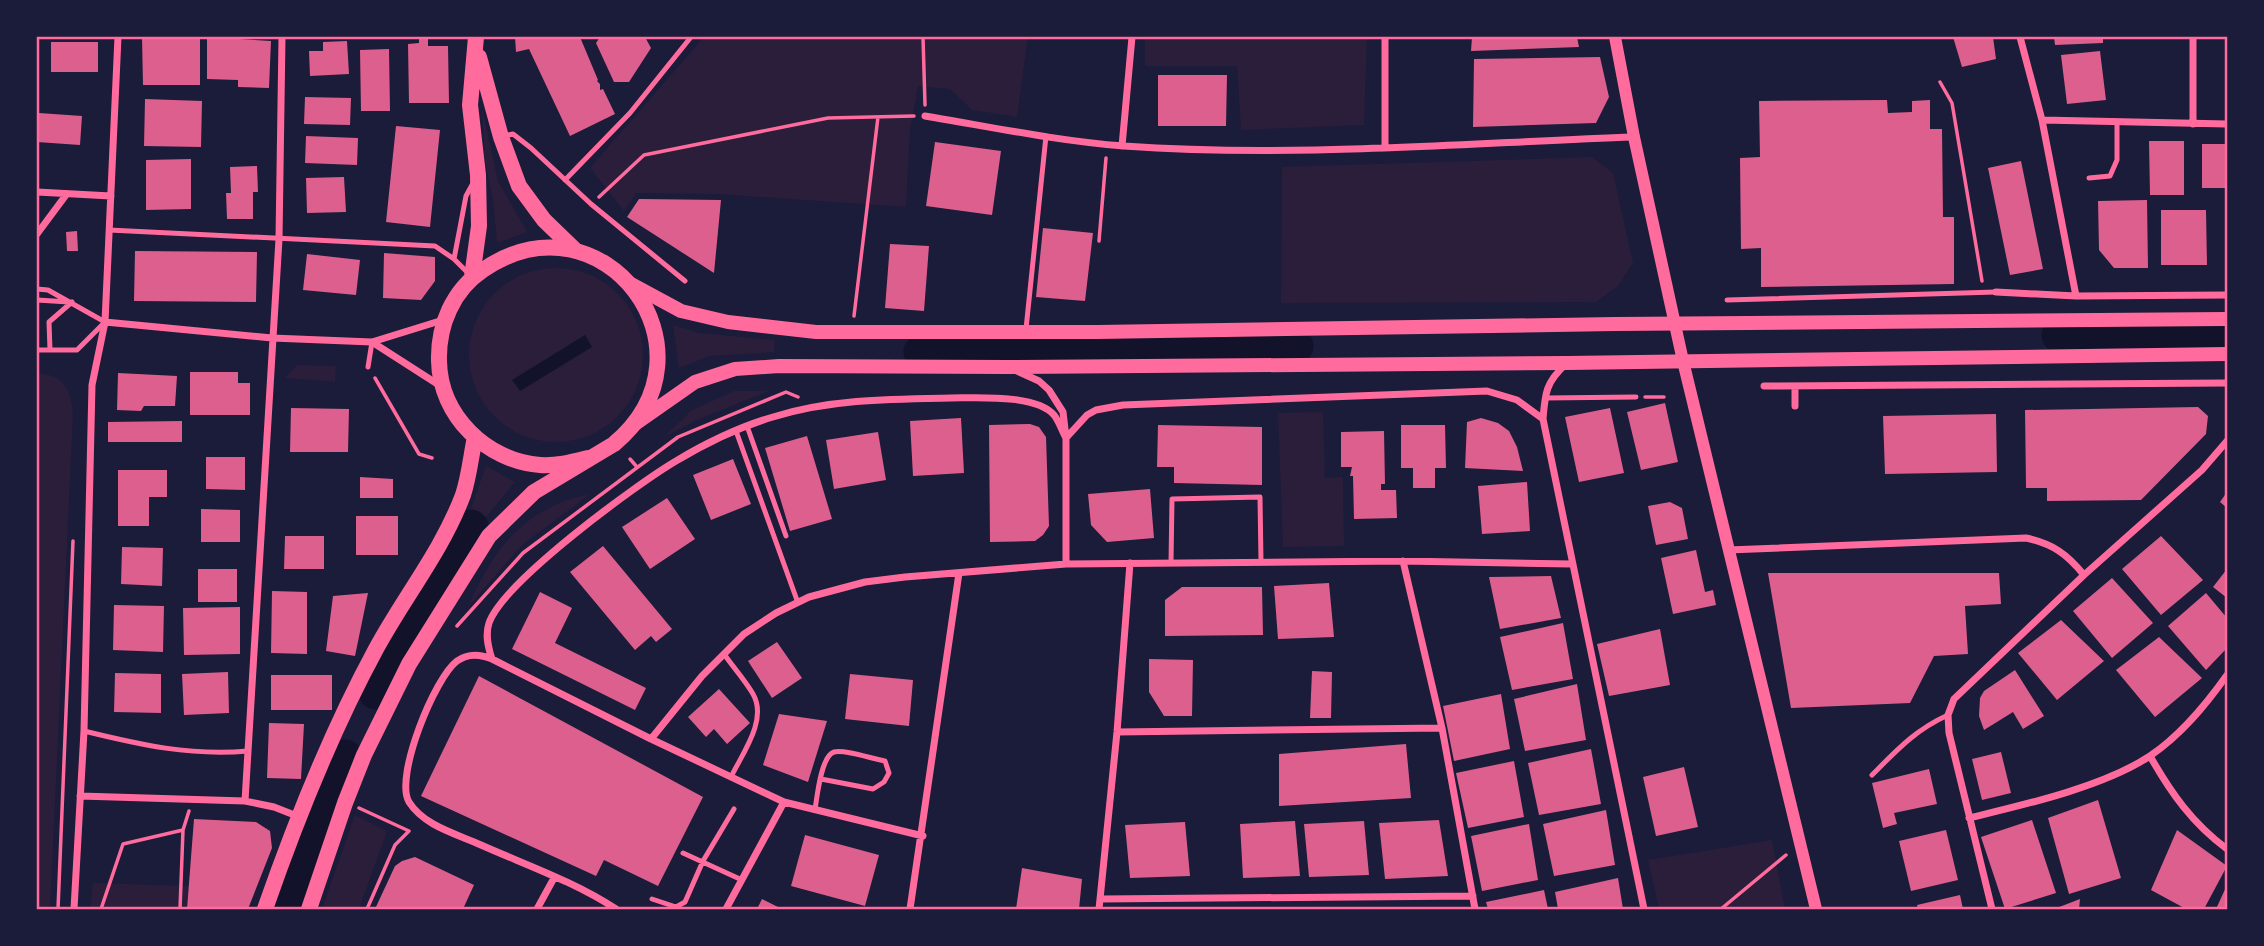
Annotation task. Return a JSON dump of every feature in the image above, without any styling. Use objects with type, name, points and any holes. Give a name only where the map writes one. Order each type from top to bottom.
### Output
[{"type":"main road","points":[[476,42],[501,137],[519,186],[544,220],[573,249]]},
{"type":"main road","points":[[472,277],[479,226],[478,176],[470,106],[476,42]]},
{"type":"main road","points":[[587,458],[558,465],[528,464],[500,454],[475,437],[454,412],[443,387],[439,349],[445,319],[459,292],[472,277],[502,257],[537,247],[573,249],[605,262],[631,284],[681,311],[728,322],[816,332],[2227,319]]},
{"type":"main road","points":[[631,284],[651,316],[658,353],[653,390],[635,424]]},
{"type":"main road","points":[[309,909],[364,755],[410,663],[489,536],[534,492],[614,444],[635,424],[695,382],[734,369],[779,366],[1567,363],[2227,354]]},
{"type":"main road","points":[[265,909],[297,816],[333,734],[377,647],[435,551],[463,494],[475,437]]},
{"type":"street","points":[[74,909],[84,731],[92,385],[105,322],[118,37]]},
{"type":"street","points":[[245,801],[279,239],[282,37]]},
{"type":"street","points":[[1122,146],[1132,37]]},
{"type":"street","points":[[1385,37],[1385,146]]},
{"type":"street","points":[[1615,37],[1674,324],[1816,909]]},
{"type":"street","points":[[2020,37],[2042,120],[2076,296]]},
{"type":"street","points":[[2193,37],[2193,124]]},
{"type":"street","points":[[925,116],[1122,146],[1297,152],[1634,137]]},
{"type":"street","points":[[2042,120],[2227,124]]},
{"type":"street","points":[[37,192],[111,196]]},
{"type":"street","points":[[37,234],[66,195]]},
{"type":"street","points":[[1996,292],[2076,296],[2227,295]]},
{"type":"street","points":[[105,322],[272,338],[372,342],[445,319]]},
{"type":"street","points":[[372,342],[443,387]]},
{"type":"street","points":[[1567,363],[1552,376],[1545,398],[1543,419],[1644,909]]},
{"type":"street","points":[[1008,367],[1039,381],[1049,390],[1063,412],[1066,439],[1066,564]]},
{"type":"street","points":[[1764,386],[2227,383]]},
{"type":"street","points":[[1795,386],[1795,406]]},
{"type":"street","points":[[1066,439],[1078,423],[1096,410],[1123,405],[1177,402],[1487,391],[1517,400],[1543,419]]},
{"type":"street","points":[[492,659],[487,635],[494,612],[535,569],[648,480],[688,454],[747,426],[792,411],[854,401],[990,398],[1027,402],[1047,409],[1055,416],[1066,439]]},
{"type":"street","points":[[1992,909],[1949,733],[1948,715],[1959,692],[2202,470],[2227,441]]},
{"type":"street","points":[[1728,550],[2026,538],[2054,546],[2070,558],[2084,575]]},
{"type":"street","points":[[652,739],[702,676],[759,623],[829,591],[875,580],[1066,564],[1403,561],[1572,564]]},
{"type":"street","points":[[1403,561],[1442,728],[1475,909]]},
{"type":"street","points":[[1099,909],[1130,564]]},
{"type":"street","points":[[910,909],[923,836],[959,573]]},
{"type":"street","points":[[616,909],[424,818],[408,800],[404,780],[413,746],[448,669],[465,656],[481,654],[492,659],[784,802],[923,836]]},
{"type":"street","points":[[1969,818],[2020,806],[2116,774],[2150,756],[2192,720],[2227,675]]},
{"type":"street","points":[[1117,732],[1442,728]]},
{"type":"street","points":[[2150,756],[2184,809],[2227,849]]},
{"type":"street","points":[[80,796],[245,801],[274,807],[297,816]]},
{"type":"street","points":[[726,909],[784,802]]},
{"type":"street","points":[[537,909],[554,878]]},
{"type":"street","points":[[1100,900],[1473,896]]},
{"type":"lane","points":[[565,180],[630,113],[691,37]]},
{"type":"lane","points":[[2089,178],[2110,176],[2117,160],[2117,122]]},
{"type":"lane","points":[[501,137],[513,134],[531,148],[591,204],[685,281]]},
{"type":"lane","points":[[1025,332],[1046,136]]},
{"type":"lane","points":[[454,259],[466,196],[478,176]]},
{"type":"lane","points":[[109,230],[435,246],[454,259],[472,277]]},
{"type":"lane","points":[[37,289],[48,290],[105,322],[77,350],[37,350]]},
{"type":"lane","points":[[1727,300],[1996,292]]},
{"type":"lane","points":[[37,300],[72,302]]},
{"type":"lane","points":[[50,350],[49,322],[72,302]]},
{"type":"lane","points":[[368,368],[372,342]]},
{"type":"lane","points":[[1545,398],[1636,397]]},
{"type":"lane","points":[[747,426],[786,536]]},
{"type":"lane","points":[[736,431],[798,603]]},
{"type":"lane","points":[[1171,563],[1172,499],[1260,497],[1261,562]]},
{"type":"lane","points":[[724,653],[754,696],[758,708],[757,722],[731,777]]},
{"type":"lane","points":[[1872,775],[1910,737],[1927,724],[1948,715]]},
{"type":"lane","points":[[84,731],[178,751],[214,754],[248,751]]},
{"type":"lane","points":[[815,810],[824,762],[836,751],[885,761],[889,773],[884,782],[873,789],[821,779]]},
{"type":"lane","points":[[652,899],[676,907],[685,902],[703,861],[734,809]]},
{"type":"lane","points":[[683,853],[742,880]]},
{"type":"path","points":[[591,204],[644,155],[828,118],[925,116],[923,37]]},
{"type":"path","points":[[1940,82],[1952,103],[1984,293]]},
{"type":"path","points":[[852,332],[878,117]]},
{"type":"path","points":[[1099,241],[1105,159],[1122,146]]},
{"type":"path","points":[[368,368],[419,454],[432,458]]},
{"type":"path","points":[[630,459],[637,467]]},
{"type":"path","points":[[58,909],[74,533]]},
{"type":"path","points":[[180,909],[183,830],[192,799]]},
{"type":"path","points":[[345,803],[410,831]]},
{"type":"path","points":[[367,909],[395,845],[424,818]]},
{"type":"path","points":[[101,909],[123,844],[183,830]]},
{"type":"path","points":[[1721,909],[1801,843]]},
{"type":"shaded area","points":[[704,37],[1028,37],[1017,117],[972,110],[950,89],[918,86],[910,130],[906,207],[717,194],[636,193],[624,211],[590,168]]},
{"type":"shaded area","points":[[1145,37],[1367,37],[1364,125],[1241,130],[1237,66],[1145,66]]},
{"type":"shaded area","points":[[482,108],[498,181],[527,232],[497,243],[493,200],[485,163]]},
{"type":"shaded area","points":[[1592,157],[1613,173],[1633,263],[1618,286],[1596,302],[1281,303],[1282,167]]},
{"type":"shaded area","points":[[556,268],[589,275],[617,294],[636,322],[643,355],[636,388],[617,416],[589,435],[556,442],[523,435],[495,416],[476,388],[469,355],[476,322],[495,294],[523,275]]},
{"type":"shaded area","points":[[673,325],[699,333],[775,340],[774,352],[710,356],[679,368]]},
{"type":"shaded area","points":[[585,335],[592,347],[520,391],[512,380]]},
{"type":"shaded area","points":[[297,365],[336,366],[335,382],[285,378]]},
{"type":"shaded area","points":[[37,373],[54,377],[64,384],[70,396],[73,413],[50,909],[37,909]]},
{"type":"shaded area","points":[[734,391],[769,391],[697,420],[664,437],[692,410]]},
{"type":"shaded area","points":[[1323,412],[1325,478],[1343,477],[1344,546],[1283,547],[1278,413]]},
{"type":"shaded area","points":[[486,466],[515,482],[477,528],[466,522]]},
{"type":"shaded area","points":[[590,494],[522,545],[467,608],[491,562],[523,525],[557,504]]},
{"type":"shaded area","points":[[355,815],[387,831],[359,909],[322,909]]},
{"type":"shaded area","points":[[1772,840],[1785,909],[1659,909],[1648,860]]},
{"type":"shaded area","points":[[93,883],[188,886],[187,909],[90,909]]},
{"type":"building","points":[[200,37],[200,85],[143,85],[142,38]]},
{"type":"building","points":[[207,37],[271,41],[269,88],[238,87],[238,80],[207,79]]},
{"type":"building","points":[[419,37],[428,37],[428,46],[448,46],[449,103],[409,103],[408,44],[419,43]]},
{"type":"building","points":[[515,37],[580,37],[600,84],[600,90],[603,89],[615,114],[570,136],[529,49],[516,52]]},
{"type":"building","points":[[600,37],[645,37],[651,48],[629,82],[614,82],[596,43]]},
{"type":"building","points":[[1472,37],[1577,37],[1579,47],[1471,51]]},
{"type":"building","points":[[1953,37],[1993,37],[1996,59],[1962,67]]},
{"type":"building","points":[[2054,37],[2103,37],[2103,43],[2055,45]]},
{"type":"building","points":[[347,41],[349,74],[310,76],[309,51],[323,51],[323,42]]},
{"type":"building","points":[[51,42],[98,42],[98,72],[51,72]]},
{"type":"building","points":[[389,49],[390,111],[361,111],[360,50]]},
{"type":"building","points":[[2100,51],[2106,100],[2067,104],[2061,55]]},
{"type":"building","points":[[1600,57],[1609,97],[1596,123],[1473,127],[1474,59]]},
{"type":"building","points":[[1158,75],[1227,75],[1226,126],[1158,126]]},
{"type":"building","points":[[305,97],[351,98],[350,125],[304,124]]},
{"type":"building","points":[[145,99],[202,101],[201,147],[144,146]]},
{"type":"building","points":[[1887,100],[1888,113],[1912,112],[1912,101],[1930,100],[1930,129],[1942,129],[1943,217],[1954,217],[1954,284],[1761,287],[1761,248],[1741,249],[1740,158],[1760,157],[1759,101]]},
{"type":"building","points":[[39,113],[82,116],[80,145],[37,142]]},
{"type":"building","points":[[396,126],[440,130],[430,227],[386,222]]},
{"type":"building","points":[[306,136],[358,138],[357,165],[305,163]]},
{"type":"building","points":[[2149,141],[2184,141],[2184,195],[2150,195]]},
{"type":"building","points":[[935,142],[1001,151],[992,215],[926,206]]},
{"type":"building","points":[[2202,144],[2227,144],[2227,188],[2202,188]]},
{"type":"building","points":[[191,159],[191,209],[146,210],[146,160]]},
{"type":"building","points":[[2021,161],[2043,269],[2010,275],[1988,168]]},
{"type":"building","points":[[257,166],[258,192],[253,192],[253,219],[227,219],[226,193],[231,193],[230,167]]},
{"type":"building","points":[[344,177],[346,212],[307,213],[306,178]]},
{"type":"building","points":[[639,199],[721,200],[714,273],[627,217]]},
{"type":"building","points":[[2147,200],[2148,268],[2114,268],[2099,250],[2098,201]]},
{"type":"building","points":[[2161,210],[2206,210],[2207,265],[2161,265]]},
{"type":"building","points":[[1043,228],[1093,233],[1085,301],[1036,297]]},
{"type":"building","points":[[77,231],[78,251],[67,251],[66,232]]},
{"type":"building","points":[[890,244],[929,246],[924,311],[885,308]]},
{"type":"building","points":[[135,251],[257,252],[256,302],[134,301]]},
{"type":"building","points":[[384,253],[435,257],[435,281],[421,300],[383,298]]},
{"type":"building","points":[[307,254],[360,260],[356,295],[303,290]]},
{"type":"building","points":[[190,372],[238,372],[238,383],[250,383],[250,415],[190,415]]},
{"type":"building","points":[[118,373],[177,376],[175,406],[144,406],[141,411],[117,410]]},
{"type":"building","points":[[1665,403],[1678,462],[1641,470],[1627,412]]},
{"type":"building","points":[[2198,407],[2208,416],[2206,434],[2141,500],[2047,501],[2047,488],[2026,488],[2025,410]]},
{"type":"building","points":[[291,408],[349,409],[348,452],[290,452]]},
{"type":"building","points":[[1610,408],[1624,473],[1579,482],[1565,417]]},
{"type":"building","points":[[1996,414],[1997,472],[1885,474],[1883,416]]},
{"type":"building","points":[[961,418],[964,473],[913,476],[910,421]]},
{"type":"building","points":[[1481,418],[1498,423],[1509,431],[1517,447],[1523,471],[1465,468],[1467,422]]},
{"type":"building","points":[[182,421],[182,442],[108,442],[108,422]]},
{"type":"building","points":[[1030,424],[1039,427],[1046,437],[1049,526],[1035,541],[990,542],[989,425]]},
{"type":"building","points":[[1158,425],[1262,427],[1262,485],[1174,483],[1174,467],[1157,467]]},
{"type":"building","points":[[1401,425],[1445,425],[1446,468],[1435,468],[1435,488],[1413,488],[1413,468],[1401,468]]},
{"type":"building","points":[[1384,431],[1385,484],[1381,484],[1381,490],[1396,490],[1397,518],[1354,519],[1353,476],[1350,476],[1352,467],[1341,467],[1341,432]]},
{"type":"building","points":[[878,432],[886,480],[834,489],[826,440]]},
{"type":"building","points":[[807,436],[832,519],[790,531],[765,448]]},
{"type":"building","points":[[206,457],[245,457],[245,490],[206,489]]},
{"type":"building","points":[[733,459],[751,504],[711,520],[693,475]]},
{"type":"building","points":[[118,470],[167,470],[167,497],[149,497],[149,526],[118,526]]},
{"type":"building","points":[[360,477],[393,479],[393,498],[360,498]]},
{"type":"building","points":[[1527,482],[1530,531],[1482,534],[1478,486]]},
{"type":"building","points":[[1150,489],[1154,538],[1107,542],[1091,525],[1088,494]]},
{"type":"building","points":[[2227,492],[2227,508],[2220,502]]},
{"type":"building","points":[[667,498],[695,539],[650,569],[622,527]]},
{"type":"building","points":[[1670,502],[1682,508],[1688,539],[1656,545],[1648,506]]},
{"type":"building","points":[[201,509],[240,510],[240,542],[201,542]]},
{"type":"building","points":[[356,516],[398,516],[398,555],[356,555]]},
{"type":"building","points":[[285,536],[324,536],[324,569],[284,569]]},
{"type":"building","points":[[2161,536],[2203,580],[2161,615],[2122,569]]},
{"type":"building","points":[[603,546],[672,629],[656,642],[651,636],[635,650],[570,572]]},
{"type":"building","points":[[122,547],[163,548],[162,586],[121,584]]},
{"type":"building","points":[[1696,550],[1705,592],[1713,590],[1716,605],[1673,614],[1661,558]]},
{"type":"building","points":[[198,569],[237,569],[237,602],[198,602]]},
{"type":"building","points":[[2227,569],[2227,598],[2213,587]]},
{"type":"building","points":[[1768,573],[1999,573],[2001,604],[1965,606],[1968,654],[1934,656],[1910,703],[1791,708]]},
{"type":"building","points":[[1551,576],[1561,618],[1500,629],[1489,577]]},
{"type":"building","points":[[2112,578],[2153,623],[2112,658],[2073,611]]},
{"type":"building","points":[[1329,583],[1334,637],[1278,639],[1274,586]]},
{"type":"building","points":[[1182,587],[1262,587],[1263,635],[1165,636],[1165,600]]},
{"type":"building","points":[[272,591],[307,592],[307,654],[271,653]]},
{"type":"building","points":[[540,592],[572,608],[555,643],[646,688],[635,710],[512,649]]},
{"type":"building","points":[[368,593],[355,656],[326,651],[333,596]]},
{"type":"building","points":[[2206,593],[2227,618],[2227,648],[2206,670],[2168,626]]},
{"type":"building","points":[[114,605],[164,606],[163,652],[113,650]]},
{"type":"building","points":[[240,607],[240,654],[184,655],[183,608]]},
{"type":"building","points":[[2061,620],[2104,661],[2057,700],[2018,653]]},
{"type":"building","points":[[1563,623],[1573,679],[1512,690],[1500,637]]},
{"type":"building","points":[[1660,629],[1670,685],[1609,696],[1597,644]]},
{"type":"building","points":[[2159,637],[2202,678],[2155,717],[2116,670]]},
{"type":"building","points":[[777,642],[802,678],[772,698],[748,661]]},
{"type":"building","points":[[1149,659],[1193,660],[1192,716],[1164,716],[1149,692]]},
{"type":"building","points":[[2015,670],[2044,716],[2023,729],[2013,712],[1984,730],[1979,716],[1980,698],[1984,691]]},
{"type":"building","points":[[1312,671],[1332,672],[1331,718],[1310,718]]},
{"type":"building","points":[[228,672],[229,713],[184,715],[182,674]]},
{"type":"building","points":[[115,673],[161,674],[161,713],[114,712]]},
{"type":"building","points":[[850,674],[913,680],[909,726],[845,719]]},
{"type":"building","points":[[271,675],[332,675],[332,710],[271,710]]},
{"type":"building","points":[[479,676],[703,797],[658,886],[604,860],[596,876],[421,796]]},
{"type":"building","points":[[1577,684],[1586,740],[1525,751],[1514,699]]},
{"type":"building","points":[[719,689],[750,723],[727,744],[714,729],[706,737],[688,717]]},
{"type":"building","points":[[1501,694],[1510,749],[1454,761],[1443,706]]},
{"type":"building","points":[[779,714],[827,721],[808,782],[763,765]]},
{"type":"building","points":[[269,723],[304,724],[301,779],[267,778]]},
{"type":"building","points":[[1406,744],[1411,798],[1279,806],[1279,754]]},
{"type":"building","points":[[1591,749],[1601,804],[1539,815],[1528,763]]},
{"type":"building","points":[[2001,752],[2011,793],[1982,800],[1972,759]]},
{"type":"building","points":[[1514,761],[1524,817],[1468,828],[1456,773]]},
{"type":"building","points":[[1684,767],[1698,827],[1656,836],[1643,777]]},
{"type":"building","points":[[1929,769],[1937,804],[1894,813],[1897,824],[1883,828],[1872,783]]},
{"type":"building","points":[[2098,800],[2121,878],[2069,894],[2048,818]]},
{"type":"building","points":[[1606,810],[1615,865],[1554,876],[1543,824]]},
{"type":"building","points":[[194,819],[256,822],[270,831],[272,848],[248,909],[187,909]]},
{"type":"building","points":[[1439,820],[1448,876],[1385,879],[1379,823]]},
{"type":"building","points":[[2032,820],[2056,893],[2005,909],[1981,837]]},
{"type":"building","points":[[1295,821],[1300,876],[1243,878],[1240,824]]},
{"type":"building","points":[[1364,821],[1369,875],[1309,877],[1304,824]]},
{"type":"building","points":[[1185,822],[1190,876],[1130,878],[1125,825]]},
{"type":"building","points":[[1529,824],[1538,880],[1482,891],[1471,836]]},
{"type":"building","points":[[1946,830],[1958,880],[1911,891],[1899,841]]},
{"type":"building","points":[[2177,830],[2227,866],[2204,909],[2186,909],[2151,890]]},
{"type":"building","points":[[805,835],[879,855],[865,906],[791,886]]},
{"type":"building","points":[[415,857],[474,885],[463,909],[375,909],[395,866]]},
{"type":"building","points":[[1022,868],[1082,879],[1079,909],[1016,909]]},
{"type":"building","points":[[1618,878],[1623,909],[1558,909],[1555,892]]},
{"type":"building","points":[[2227,885],[2227,909],[2216,909]]},
{"type":"building","points":[[1544,890],[1548,909],[1488,909],[1486,902]]},
{"type":"building","points":[[1960,895],[1963,909],[1918,909],[1917,905]]},
{"type":"building","points":[[762,899],[782,909],[757,909]]},
{"type":"building","points":[[2080,899],[2079,909],[2054,909]]},
{"type":"waterway","points":[[2059,335],[2227,334]]},
{"type":"waterway","points":[[921,352],[1296,346]]},
{"type":"waterway","points":[[376,692],[421,607],[471,527]]},
{"type":"waterway","points":[[288,909],[345,757]]}]
